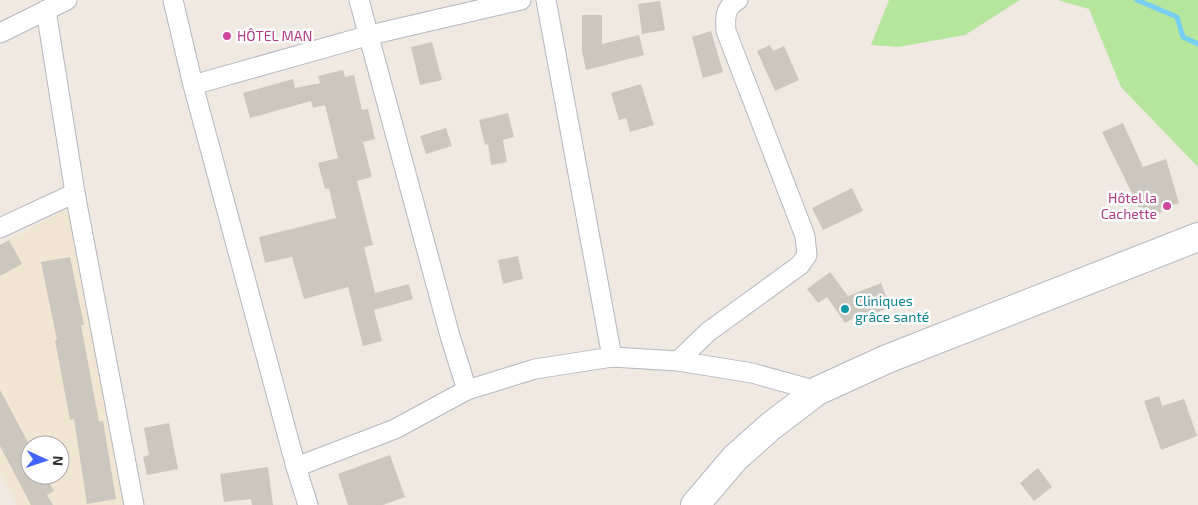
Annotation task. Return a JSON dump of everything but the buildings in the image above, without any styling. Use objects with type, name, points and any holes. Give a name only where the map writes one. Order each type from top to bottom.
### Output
[{"type":"main road","points":[[695,505],[735,458],[771,426],[817,391],[896,356],[1198,237]]},
{"type":"street","points":[[0,33],[67,0]]},
{"type":"street","points":[[173,0],[193,85],[296,467],[308,505]]},
{"type":"street","points":[[359,0],[450,336],[467,390]]},
{"type":"street","points":[[193,85],[370,35],[521,0]]},
{"type":"street","points":[[546,0],[612,356]]},
{"type":"street","points":[[678,361],[708,332],[800,265],[807,255],[806,236],[726,31],[725,19],[727,10],[732,3],[738,0]]},
{"type":"street","points":[[46,10],[75,193],[134,505]]},
{"type":"street","points":[[0,228],[75,193]]},
{"type":"street","points":[[296,467],[395,429],[467,390],[535,369],[612,356],[678,361],[752,373],[817,391]]},
{"type":"shaded area","points":[[73,206],[128,505],[17,505],[0,473],[0,244]]},
{"type":"green space","points":[[889,0],[1020,0],[965,35],[898,47],[871,45]]},
{"type":"green space","points":[[1058,0],[1198,0],[1198,167],[1121,87],[1089,9]]},
{"type":"waterway","points":[[1137,0],[1177,17],[1183,37],[1198,44]]},
{"type":"place","name":"HÔTEL MAN","points":[[227,36]]},
{"type":"place","name":"Hôtel la Cachette","points":[[1167,206]]},
{"type":"place","name":"Cliniques grâce santé","points":[[845,309]]}]
